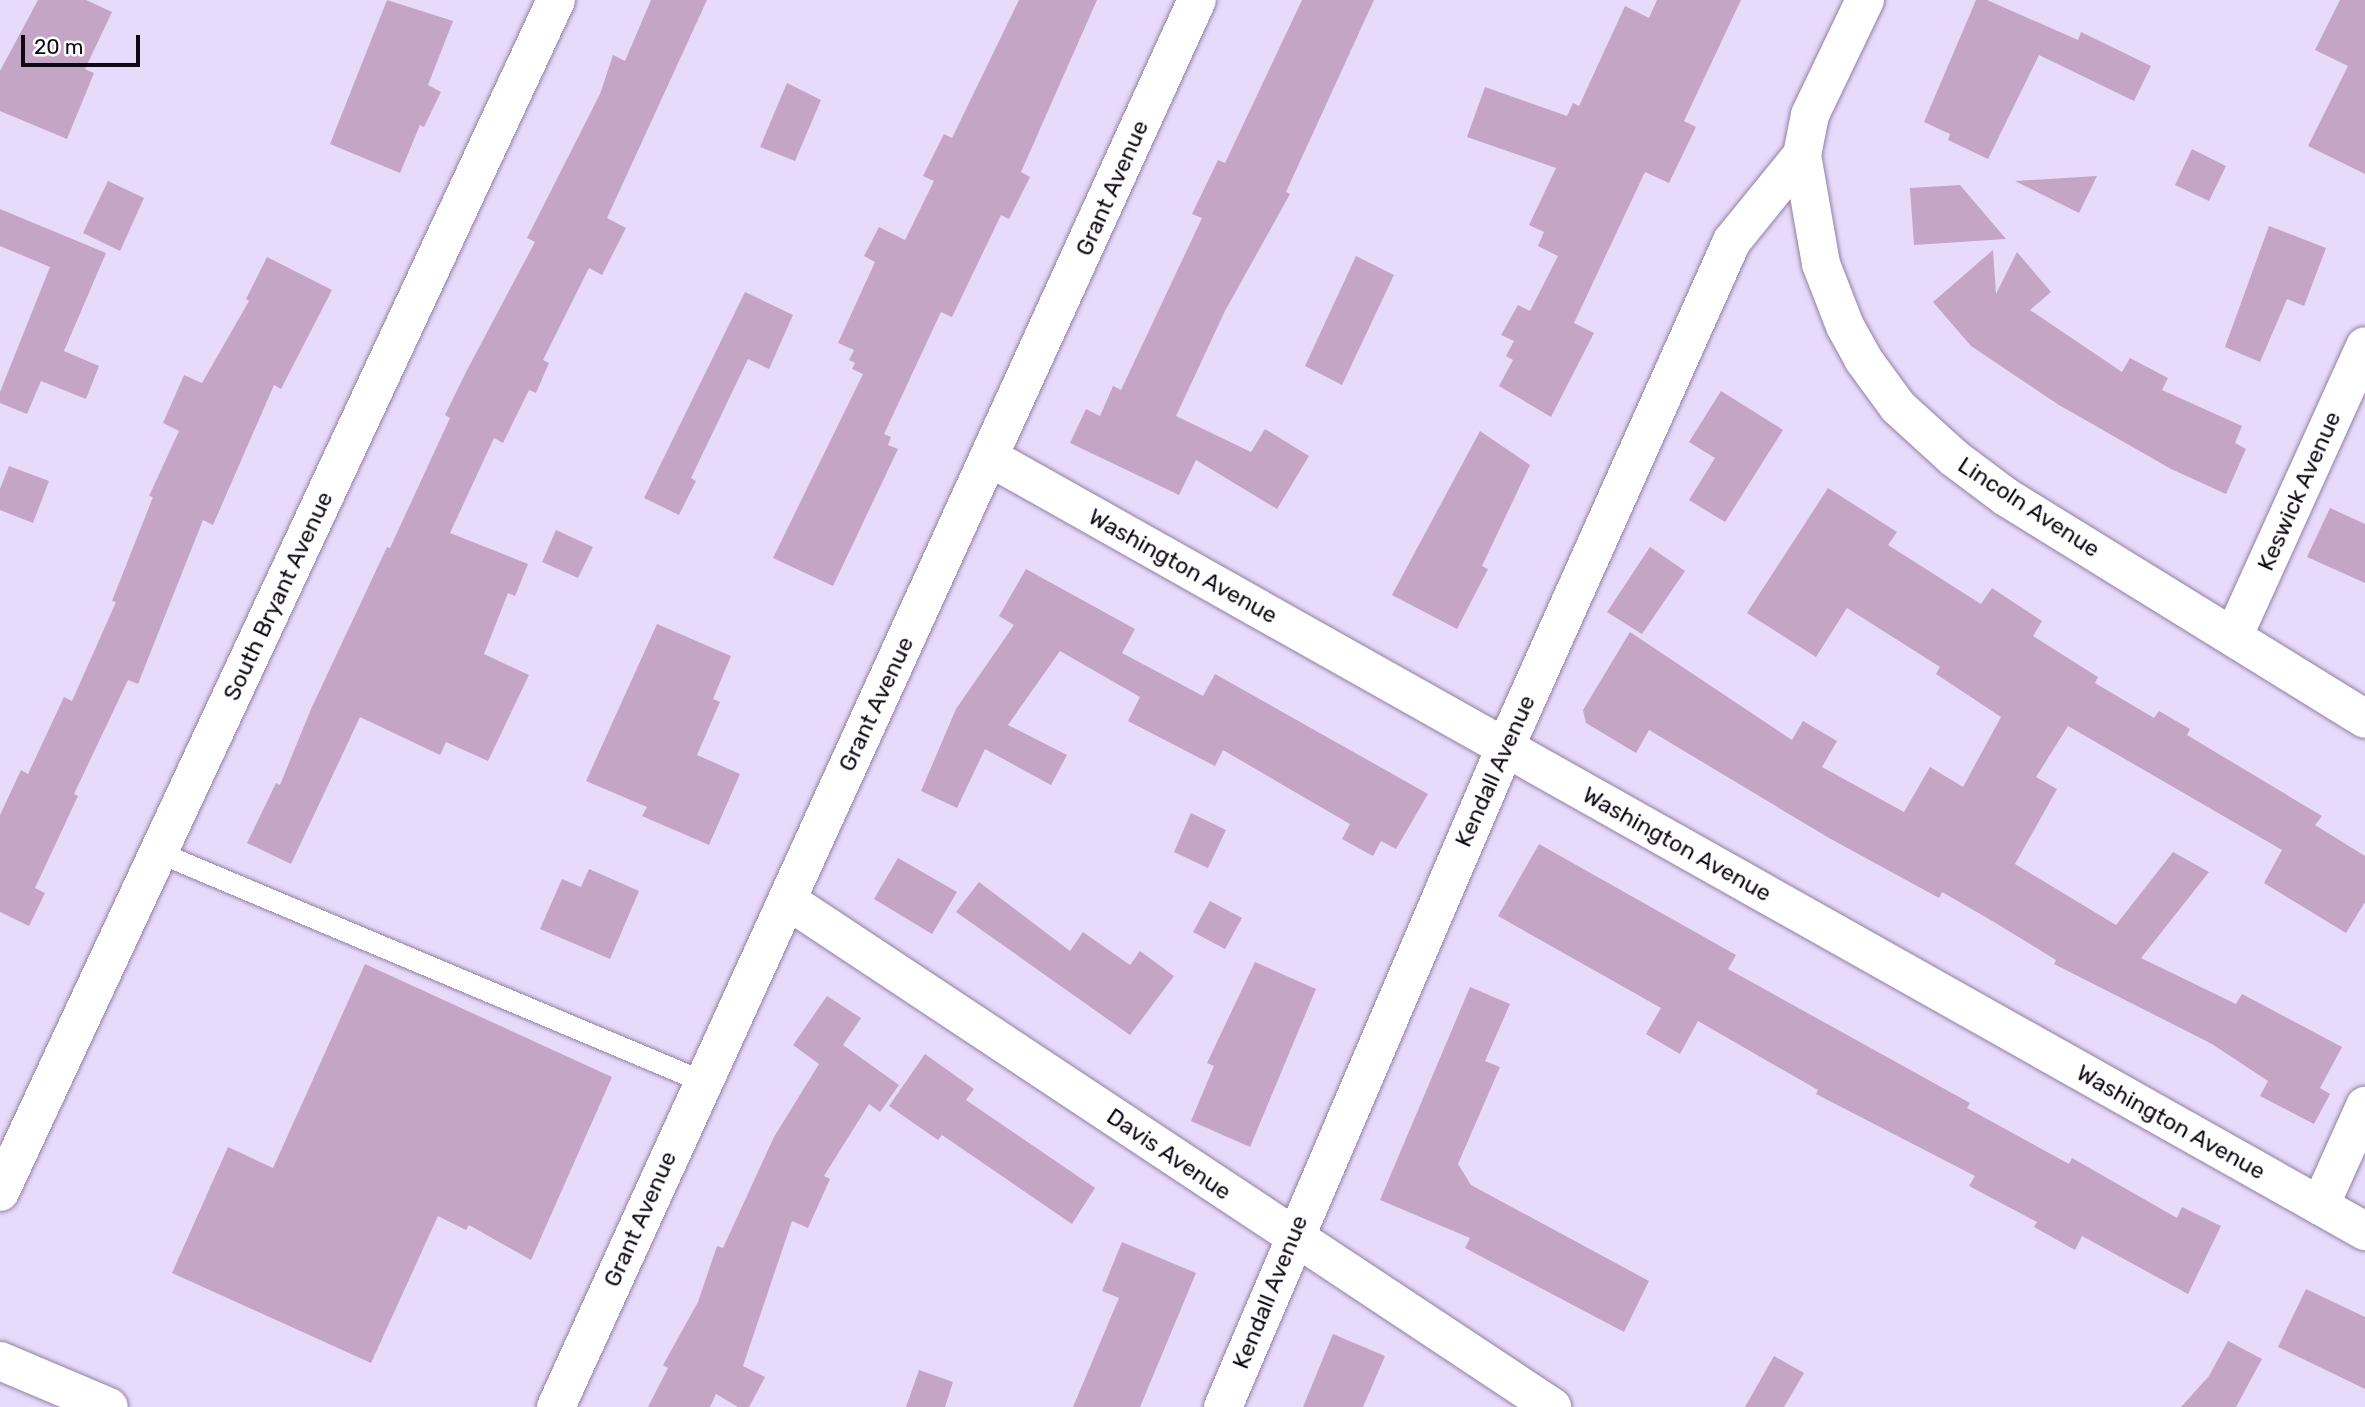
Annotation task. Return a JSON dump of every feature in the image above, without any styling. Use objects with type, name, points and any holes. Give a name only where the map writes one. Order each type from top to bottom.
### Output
[{"type":"street","name":"South Bryant Avenue","points":[[0,1192],[556,0]]},
{"type":"street","name":"Grant Avenue","points":[[556,1407],[702,1081],[1197,0]]},
{"type":"street","name":"Lincoln Avenue","points":[[1865,0],[1810,116],[1802,155],[1821,264],[1844,326],[1898,407],[1954,458],[2006,497],[2234,635],[2365,719]]},
{"type":"street","name":"Kendall Avenue","points":[[1223,1407],[1292,1237],[1505,748],[1732,241],[1802,155]]},
{"type":"street","name":"Keswick Avenue","points":[[2234,635],[2365,346]]},
{"type":"street","name":"Washington Avenue","points":[[989,457],[2365,1231]]},
{"type":"street","name":"Davis Avenue","points":[[787,900],[1292,1237],[1535,1403]]},
{"type":"street","points":[[2320,1206],[2365,1107]]},
{"type":"street","points":[[0,1361],[109,1407]]},
{"type":"lane","points":[[158,852],[702,1081]]},
{"type":"building","points":[[38,0],[86,0],[112,12],[85,69],[94,73],[67,139],[0,111],[0,71]]},
{"type":"building","points":[[387,0],[453,21],[428,85],[441,92],[424,127],[420,125],[400,173],[330,144]]},
{"type":"building","points":[[651,0],[707,0],[607,218],[626,228],[602,275],[589,268],[543,360],[549,363],[536,393],[529,390],[503,443],[494,438],[450,533],[528,564],[515,596],[508,593],[484,654],[529,675],[488,761],[446,742],[440,755],[360,717],[291,864],[247,843],[276,783],[280,785],[311,709],[387,547],[390,548],[450,418],[445,415],[535,242],[527,238],[600,94],[613,55],[625,61]]},
{"type":"building","points":[[1019,0],[1097,0],[1021,172],[1030,177],[1009,219],[1001,215],[952,317],[941,312],[884,434],[891,437],[888,445],[898,449],[833,586],[773,558],[863,374],[852,369],[855,363],[849,360],[854,350],[838,343],[875,262],[864,256],[879,227],[905,240],[934,181],[923,176],[944,134],[952,138]]},
{"type":"building","points":[[1302,0],[1374,0],[1286,192],[1290,194],[1225,311],[1176,416],[1251,452],[1265,429],[1309,456],[1277,509],[1196,460],[1179,495],[1070,443],[1086,409],[1100,416],[1113,386],[1121,390],[1202,218],[1192,214],[1218,160],[1225,163]]},
{"type":"building","points":[[1657,0],[1741,0],[1684,121],[1696,127],[1669,183],[1645,172],[1574,323],[1594,333],[1551,417],[1499,386],[1513,360],[1506,356],[1514,341],[1501,335],[1518,305],[1530,311],[1558,256],[1538,246],[1544,232],[1529,225],[1556,168],[1467,137],[1485,87],[1567,116],[1573,103],[1579,106],[1625,6],[1649,18]]},
{"type":"building","points":[[1976,0],[1987,0],[2078,40],[2081,32],[2151,66],[2134,101],[2039,55],[1988,159],[1948,140],[1950,134],[1924,122]]},
{"type":"building","points":[[2340,0],[2365,0],[2365,174],[2308,146],[2348,66],[2315,50]]},
{"type":"building","points":[[787,83],[821,100],[795,161],[760,147]]},
{"type":"building","points":[[2192,149],[2226,166],[2209,201],[2175,185]]},
{"type":"building","points":[[2097,176],[2079,213],[2015,181]]},
{"type":"building","points":[[108,181],[144,198],[120,251],[83,233]]},
{"type":"building","points":[[1960,185],[2006,239],[1914,245],[1910,188]]},
{"type":"building","points":[[0,209],[106,253],[64,351],[99,366],[86,399],[41,381],[27,414],[0,403],[0,392],[50,267],[0,246]]},
{"type":"building","points":[[2269,226],[2326,248],[2304,306],[2287,299],[2260,362],[2225,347]]},
{"type":"building","points":[[1993,250],[1996,294],[2017,252],[2051,292],[2030,310],[2122,372],[2130,358],[2168,378],[2162,390],[2242,426],[2235,443],[2246,449],[2226,494],[2171,469],[2059,405],[1971,346],[1933,302]]},
{"type":"building","points":[[1356,256],[1394,275],[1342,385],[1305,366]]},
{"type":"building","points":[[267,257],[332,290],[281,389],[274,385],[213,525],[203,520],[138,684],[128,680],[74,794],[78,796],[35,888],[45,893],[29,926],[0,912],[0,815],[21,770],[28,774],[64,697],[72,701],[116,602],[112,601],[153,497],[149,496],[179,431],[163,423],[184,375],[202,383],[249,301],[246,299]]},
{"type":"building","points":[[745,292],[793,315],[769,369],[748,359],[691,478],[696,481],[679,515],[644,498]]},
{"type":"building","points":[[1721,391],[1783,430],[1725,522],[1689,500],[1715,458],[1689,442]]},
{"type":"building","points":[[1480,431],[1530,465],[1482,566],[1488,569],[1457,629],[1392,595]]},
{"type":"building","points":[[9,466],[49,481],[33,523],[0,510],[0,489]]},
{"type":"building","points":[[1828,488],[1897,532],[1888,545],[1981,604],[1992,588],[2042,621],[2033,636],[2098,677],[2095,683],[2154,718],[2159,711],[2190,729],[2187,735],[2322,816],[2315,825],[2365,856],[2365,902],[2346,933],[2264,883],[2282,850],[2068,726],[2036,777],[2057,789],[2015,864],[2116,925],[2173,852],[2209,872],[2141,958],[2236,1004],[2242,994],[2342,1047],[2320,1088],[2330,1094],[2314,1124],[2260,1096],[2268,1081],[2212,1044],[2054,964],[2056,960],[1994,922],[1942,892],[1939,898],[1829,838],[1649,730],[1636,753],[1586,723],[1583,710],[1630,632],[1792,740],[1803,721],[1837,741],[1822,767],[1904,812],[1930,767],[1963,787],[2001,717],[1936,674],[1940,667],[1847,608],[1816,657],[1747,613]]},
{"type":"building","points":[[2330,508],[2365,524],[2365,583],[2307,557]]},
{"type":"building","points":[[556,530],[593,547],[578,578],[542,562]]},
{"type":"building","points":[[1650,547],[1685,571],[1642,634],[1607,612]]},
{"type":"building","points":[[1026,569],[1135,629],[1122,653],[1203,696],[1215,674],[1428,794],[1396,849],[1381,841],[1373,856],[1342,839],[1350,824],[1223,750],[1215,766],[1128,721],[1140,697],[1060,651],[1008,725],[1067,755],[1051,785],[985,749],[957,808],[921,791],[956,709],[1014,625],[999,616]]},
{"type":"building","points":[[657,624],[731,656],[713,699],[720,702],[697,755],[740,774],[709,845],[642,816],[647,807],[586,781]]},
{"type":"building","points":[[1191,813],[1226,830],[1208,868],[1174,852]]},
{"type":"building","points":[[1539,844],[1736,955],[1728,969],[1970,1103],[1967,1108],[2069,1164],[2072,1158],[2177,1218],[2182,1207],[2221,1226],[2188,1294],[2082,1236],[2075,1250],[2034,1227],[2037,1222],[1969,1186],[1975,1176],[1816,1094],[1818,1090],[1698,1021],[1680,1054],[1646,1034],[1661,1008],[1498,916]]},
{"type":"building","points":[[898,858],[957,892],[932,934],[874,899]]},
{"type":"building","points":[[589,869],[639,891],[610,959],[540,929],[562,879],[581,887]]},
{"type":"building","points":[[979,882],[1070,951],[1083,932],[1130,965],[1140,951],[1174,976],[1130,1035],[956,912]]},
{"type":"building","points":[[1210,901],[1242,918],[1225,949],[1193,932]]},
{"type":"building","points":[[1255,962],[1316,989],[1250,1147],[1191,1121],[1214,1066],[1207,1063]]},
{"type":"building","points":[[365,964],[612,1077],[531,1260],[469,1225],[466,1230],[438,1216],[371,1363],[172,1273],[228,1147],[273,1168]]},
{"type":"building","points":[[1470,987],[1510,1004],[1485,1061],[1500,1067],[1458,1164],[1471,1185],[1649,1281],[1624,1332],[1465,1248],[1470,1238],[1380,1200]]},
{"type":"building","points":[[827,996],[861,1018],[843,1045],[899,1085],[880,1112],[869,1104],[824,1176],[830,1179],[808,1228],[792,1221],[743,1366],[765,1377],[749,1407],[738,1407],[716,1394],[710,1407],[648,1407],[668,1368],[663,1365],[698,1302],[717,1246],[723,1248],[774,1137],[819,1064],[793,1045]]},
{"type":"building","points":[[925,1054],[974,1089],[966,1100],[1095,1188],[1072,1224],[942,1135],[938,1140],[889,1106]]},
{"type":"building","points":[[1122,1242],[1196,1273],[1140,1407],[1073,1407],[1119,1298],[1102,1291]]},
{"type":"building","points":[[2306,1289],[2365,1317],[2365,1389],[2278,1347]]},
{"type":"building","points":[[1333,1334],[1385,1356],[1363,1407],[1303,1407]]},
{"type":"building","points":[[2228,1341],[2262,1359],[2236,1407],[2181,1407],[2209,1376]]},
{"type":"building","points":[[1774,1356],[1804,1373],[1784,1407],[1745,1407]]},
{"type":"building","points":[[919,1370],[953,1382],[945,1407],[906,1407]]}]
